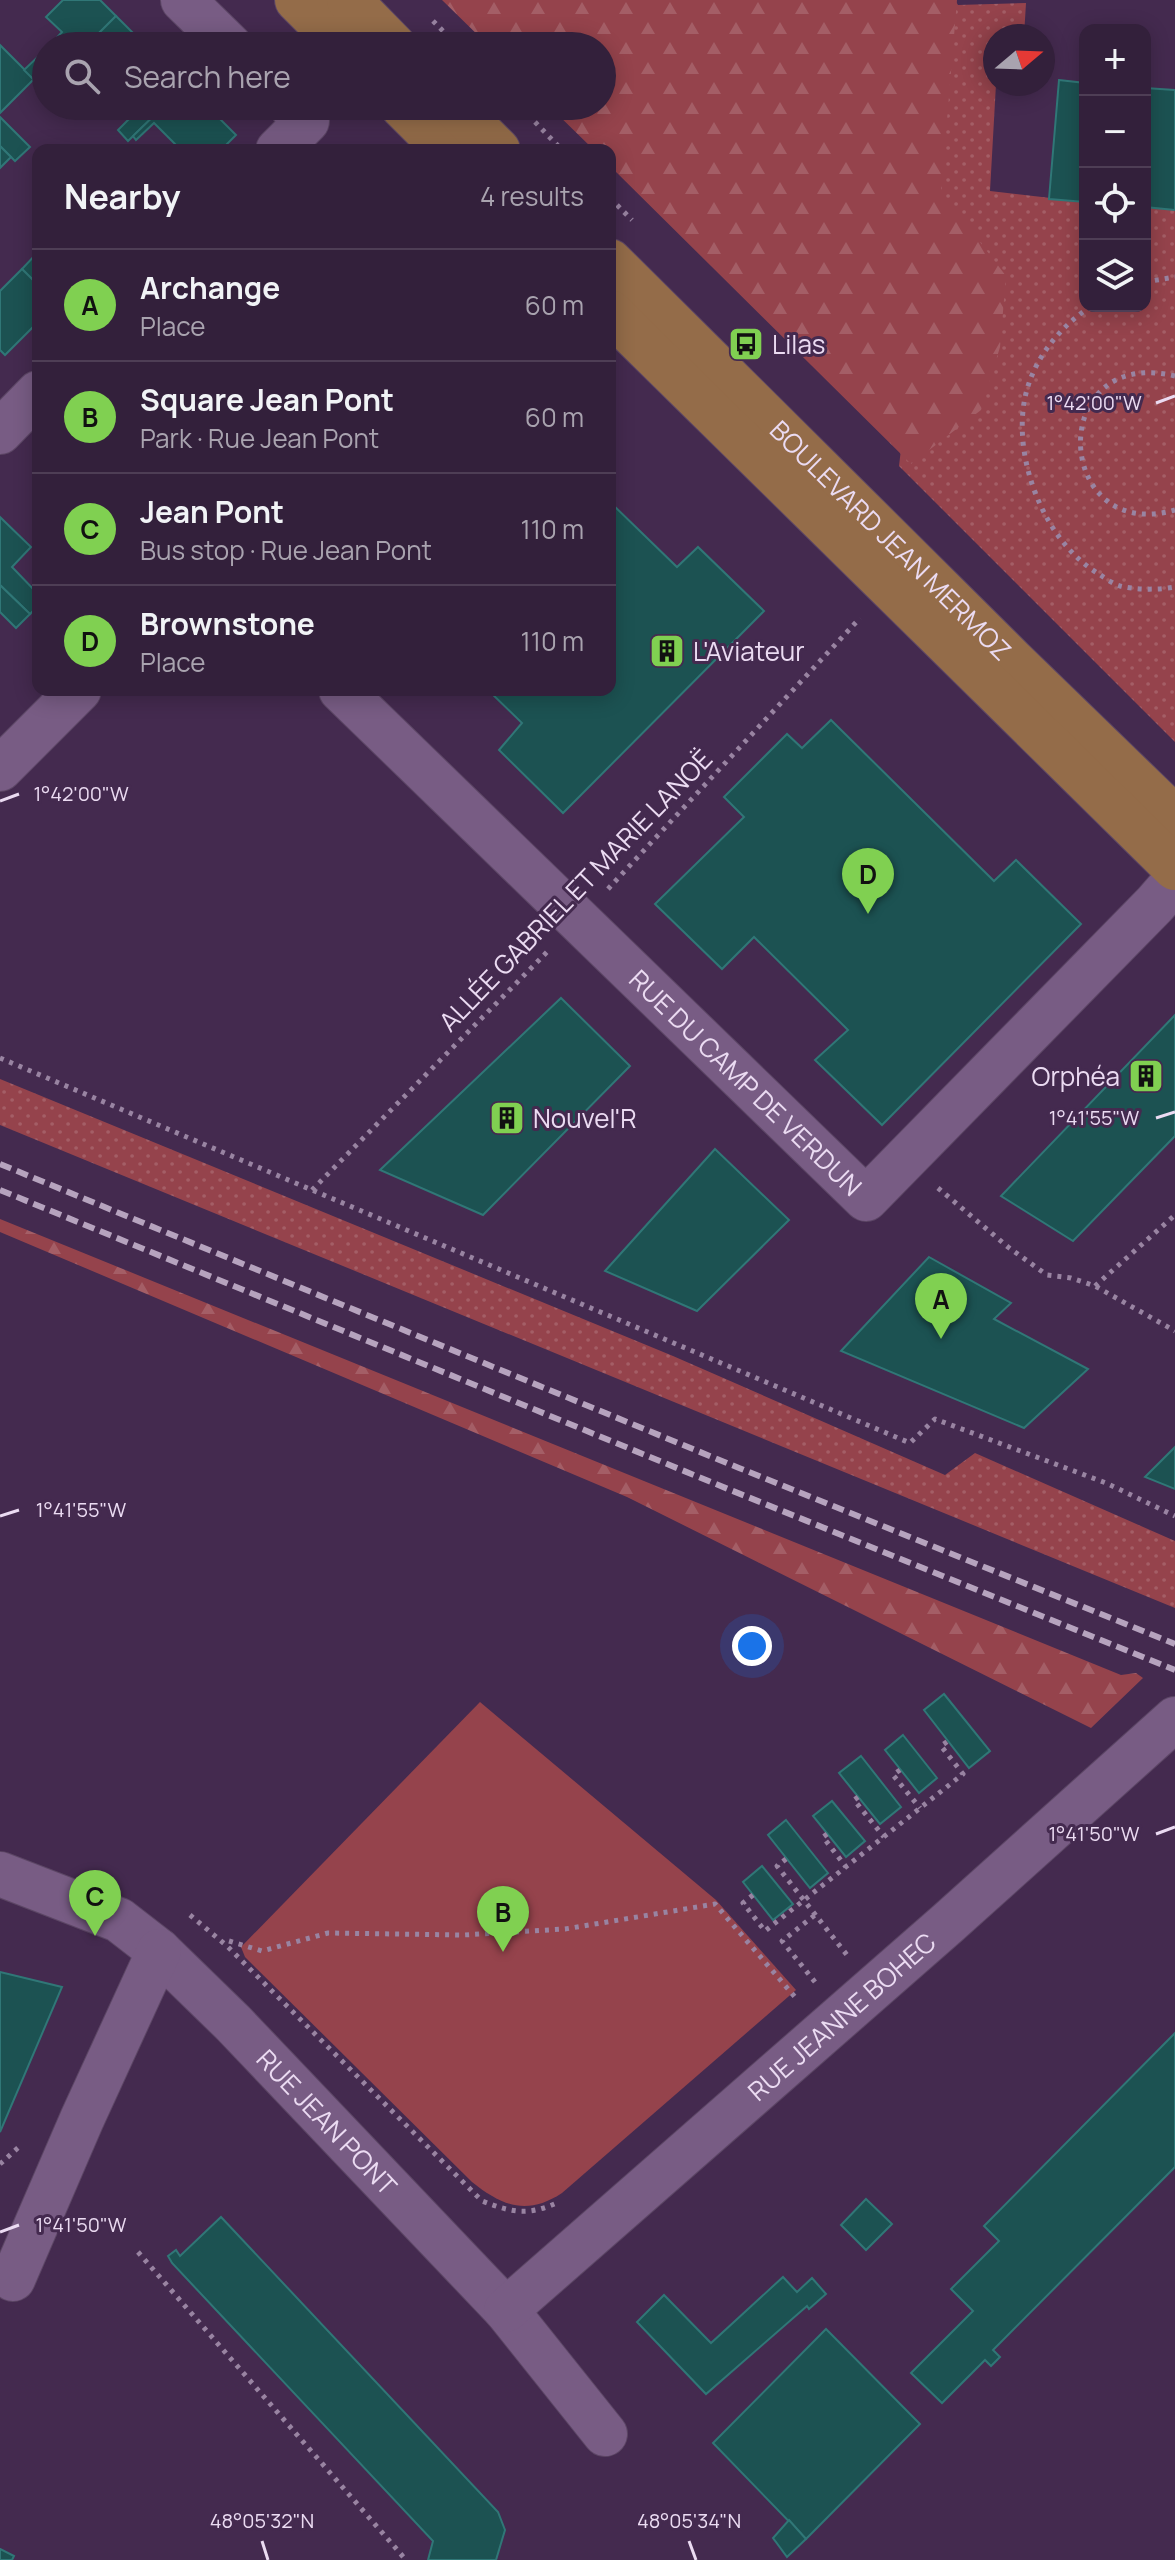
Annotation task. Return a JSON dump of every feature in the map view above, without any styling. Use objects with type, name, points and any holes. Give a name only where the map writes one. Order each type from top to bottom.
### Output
[{"type":"main road","points":[[297,0],[329,32]]},
{"type":"main road","points":[[349,0],[380,32]]},
{"type":"main road","points":[[416,120],[440,144]]},
{"type":"main road","points":[[468,120],[492,144]]},
{"type":"main road","name":"BOULEVARD JEAN MERMOZ","points":[[616,267],[1175,818]]},
{"type":"main road","name":"BOULEVARD JEAN MERMOZ","points":[[616,318],[1175,868]]},
{"type":"street","points":[[183,0],[216,32]]},
{"type":"street","points":[[284,144],[306,120]]},
{"type":"street","points":[[0,432],[32,399]]},
{"type":"street","points":[[0,769],[73,696]]},
{"type":"street","name":"RUE DU CAMP DE VERDUN","points":[[347,696],[866,1199],[1175,881]]},
{"type":"street","name":"RUE JEANNE BOHEC","points":[[506,2310],[1165,1729]]},
{"type":"street","name":"RUE JEAN PONT","points":[[0,1874],[119,1920],[159,1951],[233,2023],[506,2310],[605,2434]]},
{"type":"street","points":[[13,2279],[159,1951]]},
{"type":"path","points":[[533,120],[556,144]]},
{"type":"path","points":[[1151,281],[1175,277]]},
{"type":"path","points":[[1084,312],[1056,335],[1041,357],[1028,386],[1023,431],[1031,479],[1052,528],[1082,565],[1119,586],[1175,587]]},
{"type":"path","points":[[1175,376],[1140,372],[1106,387],[1093,401],[1079,435],[1085,472],[1094,488],[1108,501],[1124,510],[1143,515],[1175,510]]},
{"type":"path","name":"ALLÉE GABRIEL ET MARIE LANOË","points":[[312,1190],[579,920],[863,614]]},
{"type":"path","points":[[0,1058],[910,1443],[935,1419],[1106,1483],[1175,1516]]},
{"type":"path","points":[[904,1159],[980,1224],[1047,1275],[1071,1278],[1095,1286],[1175,1331]]},
{"type":"path","points":[[1095,1286],[1175,1215]]},
{"type":"path","points":[[753,1895],[743,1903],[765,1931],[963,1774],[941,1746],[948,1741]]},
{"type":"path","points":[[900,1770],[893,1775],[920,1808]]},
{"type":"path","points":[[858,1797],[854,1800],[884,1837]]},
{"type":"path","points":[[827,1834],[823,1837],[846,1867]]},
{"type":"path","points":[[786,1859],[777,1866],[846,1952]]},
{"type":"path","points":[[229,1941],[262,1951],[328,1933],[463,1935],[565,1929],[715,1904],[795,1997]]},
{"type":"path","points":[[181,1909],[227,1946],[482,2201],[511,2212],[538,2211],[563,2200]]},
{"type":"path","points":[[815,1915],[782,1941],[818,1987]]},
{"type":"path","points":[[138,2252],[406,2560]]},
{"type":"green space","points":[[442,0],[957,0],[941,191],[1006,276],[1000,347],[981,410],[911,464],[616,172],[616,144],[588,144],[563,120],[616,120],[616,32],[475,32]]},
{"type":"green space","points":[[955,0],[958,5],[1026,3],[1025,24],[983,24],[983,96],[995,96],[990,191],[1079,201],[1079,312],[1151,312],[1151,208],[1175,210],[1175,742],[899,466]]},
{"type":"green space","points":[[0,1079],[673,1356],[945,1475],[975,1453],[1175,1541],[1175,1608],[0,1125]]},
{"type":"green space","points":[[0,1219],[1121,1675],[1136,1673],[1143,1678],[1091,1728],[627,1497],[0,1232]]},
{"type":"green space","points":[[480,1702],[716,1900],[796,1990],[562,2193],[526,2206],[504,2202],[472,2182],[245,1957],[241,1947]]},
{"type":"building","points":[[63,0],[100,0],[116,16],[100,32],[62,32],[46,17]]},
{"type":"building","points":[[116,16],[132,32],[100,32]]},
{"type":"building","points":[[0,45],[32,77],[32,81],[0,113]]},
{"type":"building","points":[[32,62],[32,78],[24,70]]},
{"type":"building","points":[[1059,80],[1079,82],[1079,202],[1049,199]]},
{"type":"building","points":[[1151,88],[1175,90],[1175,210],[1151,208]]},
{"type":"building","points":[[0,117],[30,147],[15,161],[0,146]]},
{"type":"building","points":[[128,120],[150,120],[128,141],[118,130]]},
{"type":"building","points":[[150,120],[221,120],[236,135],[227,144],[175,144],[154,123],[136,140],[133,136]]},
{"type":"building","points":[[0,146],[11,157],[0,168]]},
{"type":"building","points":[[32,258],[32,279],[22,269]]},
{"type":"building","points":[[22,269],[32,279],[32,328],[5,355],[0,350],[0,291]]},
{"type":"building","name":"L'Aviateur","points":[[616,508],[677,567],[698,547],[764,611],[563,813],[499,750],[522,723],[494,696],[616,696]]},
{"type":"building","points":[[0,517],[31,547],[12,567],[32,588],[32,612],[30,614],[0,585]]},
{"type":"building","points":[[0,585],[30,614],[16,628],[0,612]]},
{"type":"building","points":[[831,720],[994,881],[1016,860],[1081,924],[882,1125],[815,1060],[848,1030],[754,937],[722,969],[655,904],[744,817],[724,797],[787,734],[802,748]]},
{"type":"building","name":"Nouvel'R","points":[[561,998],[630,1066],[483,1215],[380,1170]]},
{"type":"building","name":"Orphéa","points":[[1175,1015],[1175,1136],[1073,1241],[1001,1196]]},
{"type":"building","name":"Nouvel'R","points":[[715,1149],[789,1220],[697,1311],[605,1271]]},
{"type":"building","points":[[929,1257],[1011,1303],[994,1319],[1088,1369],[1024,1428],[841,1351]]},
{"type":"building","points":[[1175,1447],[1175,1489],[1145,1477]]},
{"type":"building","points":[[944,1694],[990,1751],[969,1768],[924,1710]]},
{"type":"building","points":[[903,1735],[937,1778],[919,1793],[885,1750]]},
{"type":"building","points":[[861,1756],[901,1807],[880,1824],[839,1773]]},
{"type":"building","points":[[832,1801],[865,1841],[846,1857],[813,1816]]},
{"type":"building","points":[[786,1820],[828,1873],[810,1888],[768,1835]]},
{"type":"building","points":[[762,1866],[793,1904],[773,1920],[743,1882]]},
{"type":"building","points":[[0,1972],[62,1987],[0,2132]]},
{"type":"building","points":[[1175,2033],[1175,2167],[993,2350],[1000,2357],[991,2366],[985,2360],[942,2403],[911,2373],[973,2311],[951,2289],[999,2241],[984,2226]]},
{"type":"building","points":[[866,2199],[892,2224],[866,2250],[841,2225]]},
{"type":"building","points":[[221,2217],[498,2512],[505,2530],[496,2560],[428,2560],[433,2541],[172,2263],[168,2256],[176,2250],[180,2256]]},
{"type":"building","points":[[783,2277],[797,2292],[812,2278],[826,2294],[809,2309],[807,2306],[706,2394],[637,2322],[664,2295],[711,2343]]},
{"type":"building","points":[[826,2329],[920,2424],[806,2539],[713,2443]]},
{"type":"building","points":[[789,2520],[806,2539],[787,2557],[773,2538]]},
{"type":"building","points":[[0,2549],[14,2556],[12,2560],[0,2560]]},
{"type":"railway","points":[[0,1164],[1175,1644]]},
{"type":"railway","points":[[0,1190],[1175,1670]]},
{"type":"place","name":"Lilas","points":[[746,344]]},
{"type":"place","name":"L'Aviateur","points":[[667,651]]},
{"type":"place","name":"Brownstone","points":[[868,914]]},
{"type":"place","name":"Orphéa","points":[[1146,1076]]},
{"type":"place","name":"Nouvel'R","points":[[507,1118]]},
{"type":"place","name":"Archange","points":[[941,1339]]},
{"type":"place","name":"Jean Pont","points":[[95,1936]]},
{"type":"place","name":"Square Jean Pont","points":[[503,1952]]}]
